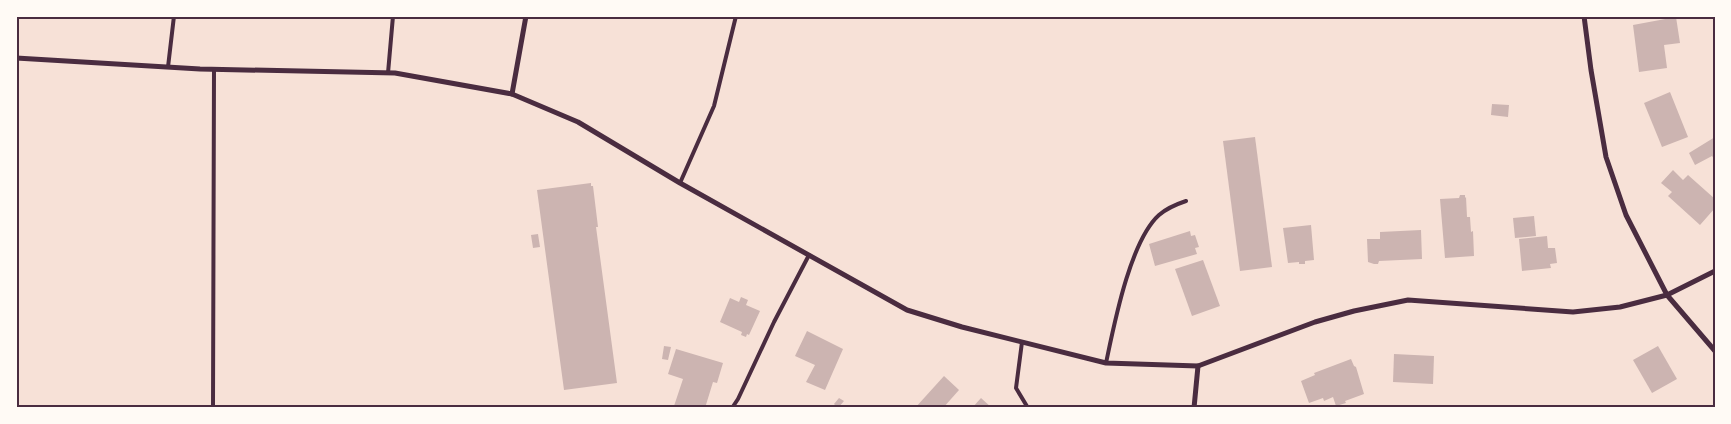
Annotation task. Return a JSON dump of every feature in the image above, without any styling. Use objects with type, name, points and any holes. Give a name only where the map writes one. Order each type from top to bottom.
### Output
[{"type":"street","points":[[512,94],[526,16]]},
{"type":"street","points":[[1584,16],[1606,157],[1626,215],[1667,295],[1715,351]]},
{"type":"street","points":[[16,58],[214,69],[388,73],[512,94],[578,122],[680,183],[907,310],[962,327],[1106,363],[1198,366],[1315,322],[1354,310],[1408,300],[1573,312],[1620,307],[1667,295],[1715,271]]},
{"type":"street","points":[[1194,408],[1198,366]]},
{"type":"lane","points":[[168,67],[174,16]]},
{"type":"lane","points":[[388,73],[393,16]]},
{"type":"lane","points":[[680,183],[714,106],[736,16]]},
{"type":"lane","points":[[213,408],[214,69]]},
{"type":"lane","points":[[1106,363],[1116,314],[1144,235],[1158,216],[1174,205],[1186,200]]},
{"type":"lane","points":[[732,408],[774,322],[810,255]]},
{"type":"lane","points":[[1022,342],[1016,388],[1028,408]]},
{"type":"building","points":[[1676,17],[1680,43],[1664,45],[1667,68],[1639,72],[1633,25]]},
{"type":"building","points":[[1670,92],[1688,137],[1662,147],[1644,103]]},
{"type":"building","points":[[1492,104],[1509,105],[1508,117],[1491,115]]},
{"type":"building","points":[[1255,137],[1272,267],[1240,271],[1223,141]]},
{"type":"building","points":[[1715,137],[1715,160],[1712,156],[1695,165],[1689,153]]},
{"type":"building","points":[[1673,170],[1683,180],[1688,175],[1715,199],[1715,208],[1700,225],[1668,196],[1672,192],[1661,183]]},
{"type":"building","points":[[591,183],[591,186],[593,186],[598,227],[596,227],[617,383],[564,390],[537,190]]},
{"type":"building","points":[[1460,195],[1465,195],[1466,197],[1467,217],[1470,217],[1471,232],[1473,231],[1474,256],[1445,258],[1440,199],[1459,198]]},
{"type":"building","points":[[1534,216],[1536,236],[1515,238],[1513,218]]},
{"type":"building","points":[[1311,225],[1314,260],[1305,261],[1305,264],[1299,264],[1299,262],[1288,263],[1283,228]]},
{"type":"building","points":[[1421,230],[1422,259],[1379,261],[1378,264],[1368,262],[1367,239],[1380,239],[1380,232]]},
{"type":"building","points":[[1190,231],[1191,236],[1195,235],[1199,247],[1195,248],[1197,254],[1155,266],[1149,244]]},
{"type":"building","points":[[538,234],[540,247],[533,248],[531,235]]},
{"type":"building","points":[[1547,236],[1548,248],[1555,248],[1557,263],[1550,264],[1551,268],[1522,271],[1519,239]]},
{"type":"building","points":[[1203,260],[1220,306],[1192,316],[1175,269]]},
{"type":"building","points":[[741,297],[748,300],[746,305],[760,311],[749,335],[747,334],[746,337],[741,335],[742,332],[720,322],[730,298],[739,302]]},
{"type":"building","points":[[807,331],[843,349],[825,390],[806,382],[815,365],[795,356]]},
{"type":"building","points":[[664,346],[671,347],[668,360],[662,359]]},
{"type":"building","points":[[1658,346],[1677,379],[1652,393],[1633,360]]},
{"type":"building","points":[[676,349],[723,363],[717,383],[713,382],[705,408],[680,408],[674,406],[683,379],[668,374]]},
{"type":"building","points":[[1394,354],[1434,356],[1433,384],[1393,382]]},
{"type":"building","points":[[1351,359],[1356,367],[1364,394],[1336,406],[1333,397],[1324,401],[1323,398],[1309,403],[1301,381],[1315,375],[1314,373]]},
{"type":"building","points":[[944,376],[959,390],[943,408],[915,408]]},
{"type":"building","points":[[839,398],[844,401],[838,408],[834,404]]},
{"type":"building","points":[[981,398],[992,408],[972,408]]}]
